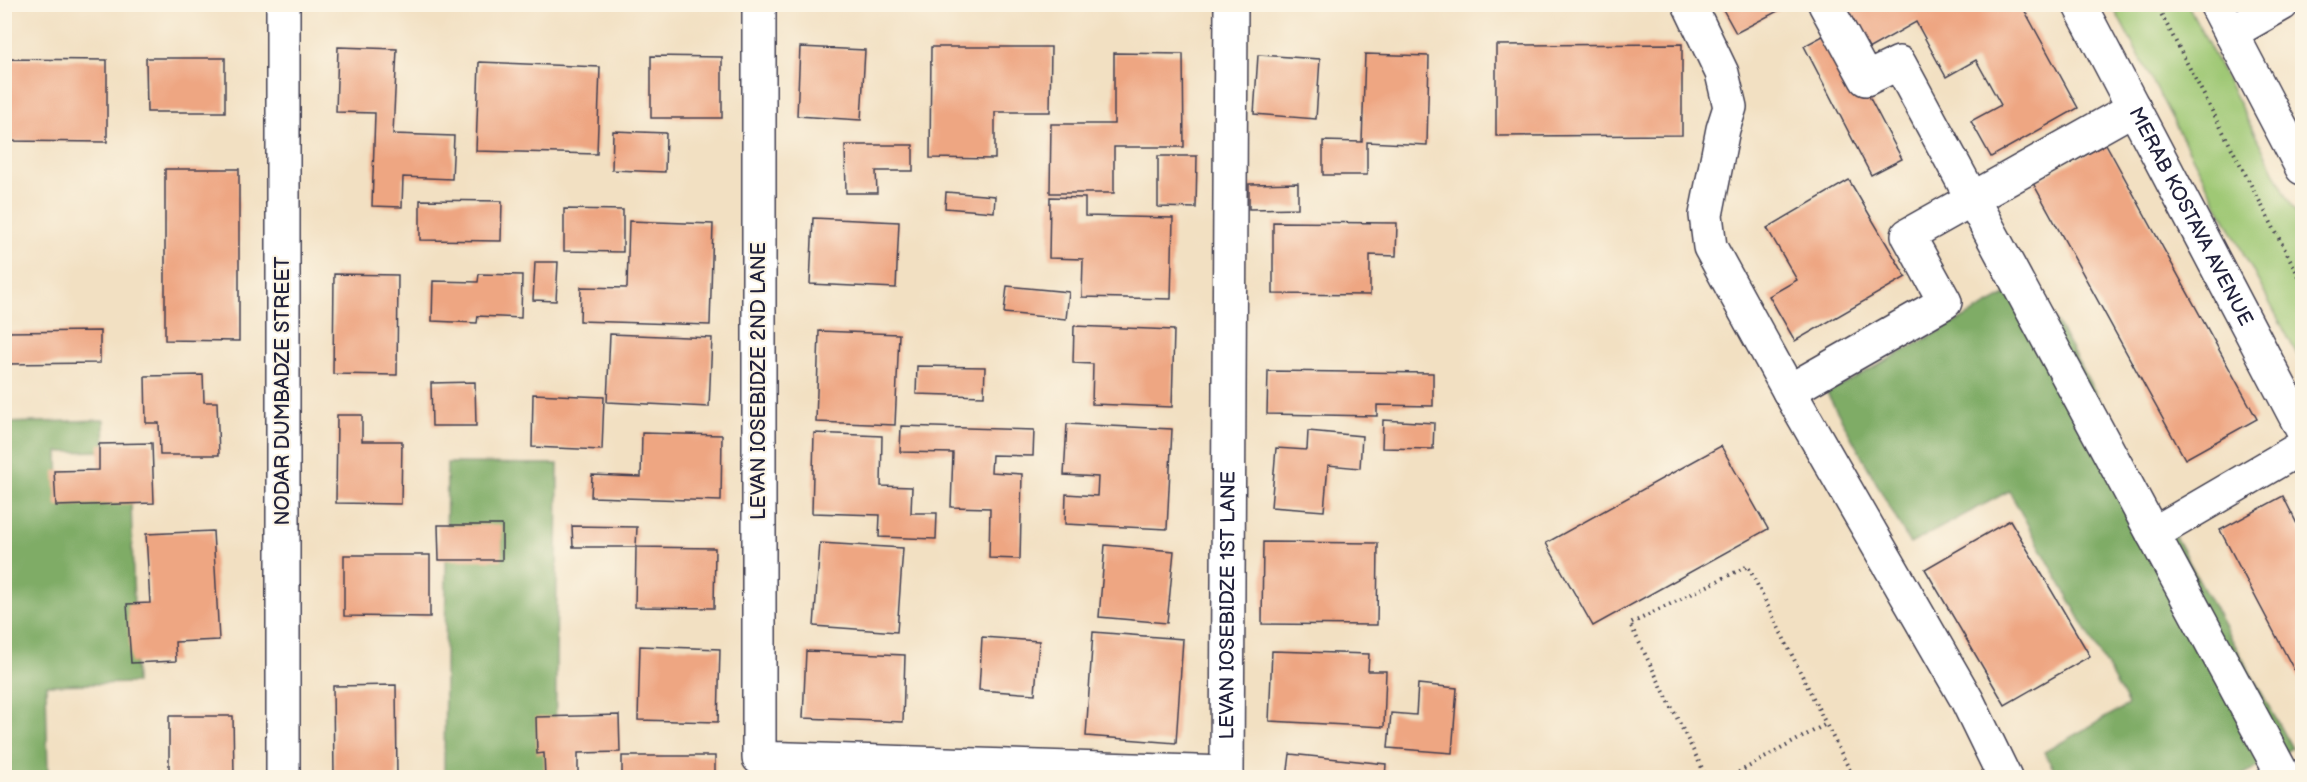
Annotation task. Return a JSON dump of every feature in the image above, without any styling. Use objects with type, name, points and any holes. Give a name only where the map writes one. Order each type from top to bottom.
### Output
[{"type":"street","name":"NODAR DUMBADZE STREET","points":[[283,4],[283,777]]},
{"type":"street","name":"LEVAN IOSEBIDZE 2ND LANE","points":[[759,4],[759,758]]},
{"type":"street","name":"LEVAN IOSEBIDZE 1ST LANE","points":[[759,758],[1227,773],[1231,4]]},
{"type":"street","points":[[1689,4],[1722,73],[1730,107],[1723,129],[1707,215],[1710,247],[1789,391],[1967,700],[2005,777]]},
{"type":"street","points":[[1825,4],[1866,78],[1899,63],[2282,773],[2274,777]]},
{"type":"street","name":"MERAB KOSTAVA AVENUE","points":[[2079,4],[2302,429]]},
{"type":"street","points":[[2282,4],[2223,19],[2302,168]]},
{"type":"street","points":[[1789,391],[1945,302],[1908,235],[2134,108]]},
{"type":"street","points":[[2153,534],[2302,447]]},
{"type":"path","points":[[2156,4],[2302,282]]},
{"type":"path","points":[[1707,777],[1630,624],[1748,566],[1854,777]]},
{"type":"path","points":[[1728,777],[1826,724]]},
{"type":"green space","points":[[2112,5],[2188,5],[2302,225],[2302,364]]},
{"type":"green space","points":[[2033,280],[2292,748],[2239,777],[2058,777],[2044,752],[2128,705],[2009,491],[1910,544],[1827,393]]},
{"type":"green space","points":[[104,420],[105,451],[58,452],[59,502],[131,501],[136,683],[46,685],[48,777],[5,777],[4,423]]},
{"type":"green space","points":[[447,463],[558,464],[555,777],[444,778]]},
{"type":"building","points":[[1720,4],[1791,4],[1736,33]]},
{"type":"building","points":[[1834,4],[2021,4],[2078,108],[1991,157],[1971,121],[2001,105],[1976,60],[1946,77],[1916,22],[1861,53]]},
{"type":"building","points":[[1834,30],[1902,159],[1871,175],[1804,46]]},
{"type":"building","points":[[1682,44],[1682,135],[1496,136],[1496,45]]},
{"type":"building","points":[[338,47],[397,49],[393,134],[454,136],[452,179],[403,177],[402,207],[372,206],[375,113],[336,112]]},
{"type":"building","points":[[800,47],[865,50],[861,120],[797,116]]},
{"type":"building","points":[[931,47],[1051,47],[1050,112],[995,112],[995,159],[930,158]]},
{"type":"building","points":[[1114,53],[1183,54],[1184,147],[1114,147],[1114,193],[1050,193],[1051,124],[1114,124]]},
{"type":"building","points":[[1365,54],[1429,56],[1427,145],[1367,142],[1367,175],[1323,175],[1323,141],[1362,142]]},
{"type":"building","points":[[1258,55],[1320,59],[1316,119],[1254,114]]},
{"type":"building","points":[[651,56],[722,57],[722,118],[651,118]]},
{"type":"building","points":[[146,58],[225,58],[225,112],[147,112]]},
{"type":"building","points":[[4,59],[107,60],[107,142],[4,141]]},
{"type":"building","points":[[479,62],[600,67],[597,154],[476,151]]},
{"type":"building","points":[[613,131],[666,133],[665,172],[612,170]]},
{"type":"building","points":[[2106,144],[2257,419],[2185,459],[2033,183]]},
{"type":"building","points":[[845,145],[913,145],[913,171],[876,171],[877,193],[846,193]]},
{"type":"building","points":[[1158,156],[1197,156],[1196,208],[1158,207]]},
{"type":"building","points":[[165,169],[239,169],[239,341],[165,340]]},
{"type":"building","points":[[1849,180],[1906,277],[1795,341],[1769,296],[1797,280],[1767,228]]},
{"type":"building","points":[[1298,183],[1298,208],[1249,209],[1249,184]]},
{"type":"building","points":[[946,192],[995,196],[994,212],[945,208]]},
{"type":"building","points":[[1050,197],[1085,198],[1085,216],[1173,218],[1171,299],[1082,297],[1083,259],[1049,258]]},
{"type":"building","points":[[420,200],[502,201],[501,241],[420,240]]},
{"type":"building","points":[[564,209],[623,210],[623,252],[564,251]]},
{"type":"building","points":[[813,218],[899,222],[896,288],[810,284]]},
{"type":"building","points":[[629,221],[713,224],[710,325],[580,321],[581,287],[627,288]]},
{"type":"building","points":[[1273,222],[1397,223],[1396,256],[1370,255],[1370,295],[1273,294]]},
{"type":"building","points":[[535,262],[558,262],[556,301],[533,300]]},
{"type":"building","points":[[334,274],[398,275],[397,375],[333,374]]},
{"type":"building","points":[[479,274],[522,275],[521,318],[478,316],[477,323],[432,321],[433,281],[478,282]]},
{"type":"building","points":[[1007,286],[1069,292],[1066,319],[1004,313]]},
{"type":"building","points":[[1074,326],[1174,330],[1172,407],[1092,404],[1093,364],[1073,363]]},
{"type":"building","points":[[100,331],[100,363],[4,364],[4,332]]},
{"type":"building","points":[[819,331],[899,334],[895,425],[816,422]]},
{"type":"building","points":[[610,334],[712,338],[709,407],[607,402]]},
{"type":"building","points":[[917,366],[985,367],[984,396],[916,394]]},
{"type":"building","points":[[1268,371],[1433,373],[1433,406],[1377,405],[1377,416],[1267,414]]},
{"type":"building","points":[[203,375],[204,402],[217,402],[219,455],[160,455],[159,423],[146,423],[145,376]]},
{"type":"building","points":[[475,382],[476,426],[432,426],[431,383]]},
{"type":"building","points":[[533,394],[604,397],[602,450],[532,447]]},
{"type":"building","points":[[337,415],[362,415],[362,441],[402,441],[401,504],[336,503]]},
{"type":"building","points":[[1383,420],[1434,423],[1433,449],[1382,448]]},
{"type":"building","points":[[1067,424],[1172,429],[1167,529],[1065,524],[1066,494],[1097,496],[1098,477],[1064,475]]},
{"type":"building","points":[[901,426],[1034,430],[1033,456],[992,455],[991,472],[1022,474],[1020,559],[989,558],[990,508],[951,507],[953,453],[900,452]]},
{"type":"building","points":[[1308,431],[1362,436],[1360,468],[1328,465],[1324,511],[1271,507],[1276,448],[1307,450]]},
{"type":"building","points":[[642,433],[722,435],[721,501],[591,497],[592,475],[641,477]]},
{"type":"building","points":[[814,433],[882,436],[881,486],[912,487],[911,513],[937,513],[936,539],[879,537],[880,515],[812,513]]},
{"type":"building","points":[[152,443],[154,503],[56,506],[54,471],[99,470],[99,444]]},
{"type":"building","points":[[1721,446],[1768,529],[1593,626],[1546,543]]},
{"type":"building","points":[[2283,496],[2302,534],[2302,685],[2220,530]]},
{"type":"building","points":[[2010,520],[2090,656],[2005,705],[1925,569]]},
{"type":"building","points":[[438,525],[502,525],[502,560],[439,560]]},
{"type":"building","points":[[572,526],[637,527],[636,547],[573,547]]},
{"type":"building","points":[[213,531],[219,640],[175,642],[176,661],[131,663],[127,604],[150,603],[146,534]]},
{"type":"building","points":[[1263,542],[1378,543],[1377,625],[1262,624]]},
{"type":"building","points":[[820,543],[903,548],[897,632],[814,626]]},
{"type":"building","points":[[1105,545],[1174,551],[1167,623],[1099,617]]},
{"type":"building","points":[[636,547],[715,548],[714,608],[635,607]]},
{"type":"building","points":[[344,555],[430,555],[430,617],[344,616]]},
{"type":"building","points":[[1093,632],[1183,639],[1176,743],[1086,736]]},
{"type":"building","points":[[982,637],[1039,641],[1035,694],[979,690]]},
{"type":"building","points":[[640,646],[720,649],[718,722],[638,720]]},
{"type":"building","points":[[806,651],[905,655],[903,722],[803,718]]},
{"type":"building","points":[[1272,651],[1369,654],[1368,671],[1386,671],[1384,727],[1269,721]]},
{"type":"building","points":[[1418,684],[1457,688],[1452,753],[1388,748],[1391,713],[1416,715]]},
{"type":"building","points":[[396,685],[397,778],[334,778],[333,686]]},
{"type":"building","points":[[619,715],[620,752],[578,753],[578,778],[545,778],[544,753],[537,754],[536,717]]},
{"type":"building","points":[[169,716],[233,716],[234,776],[169,776]]},
{"type":"building","points":[[1290,754],[1386,764],[1385,778],[1287,778]]},
{"type":"building","points":[[622,756],[715,756],[715,778],[622,778]]}]
